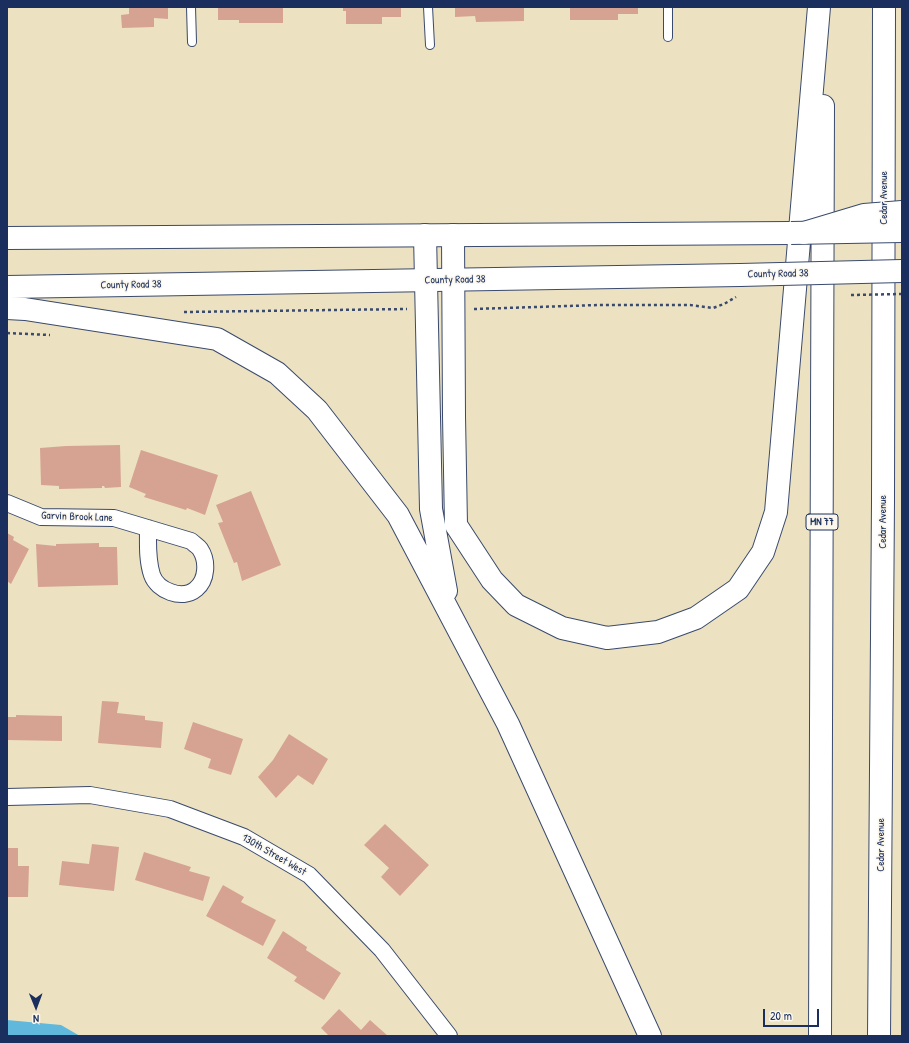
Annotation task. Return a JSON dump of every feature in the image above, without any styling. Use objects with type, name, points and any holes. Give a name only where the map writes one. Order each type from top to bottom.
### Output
[{"type":"main road","points":[[453,235],[456,525],[492,580],[516,605],[562,628],[607,638],[658,632],[696,618],[738,589],[763,552],[776,512],[819,7]]},
{"type":"main road","name":"MN 77","points":[[820,1036],[824,7]]},
{"type":"main road","name":"Cedar Avenue","points":[[879,1036],[883,494],[884,7]]},
{"type":"main road","points":[[804,233],[864,215],[902,212]]},
{"type":"main road","points":[[7,238],[740,234],[902,231]]},
{"type":"main road","points":[[425,236],[431,509],[452,618]]},
{"type":"main road","name":"County Road 38","points":[[7,287],[902,271]]},
{"type":"main road","points":[[7,308],[25,309],[217,339],[277,373],[317,410],[398,515],[508,724],[650,1036]]},
{"type":"street","name":"Garvin Brook Lane","points":[[7,503],[41,517],[114,518],[148,528]]},
{"type":"street","name":"130th Street West","points":[[7,797],[90,795],[170,810],[244,837],[309,875],[382,950],[449,1036]]},
{"type":"lane","points":[[191,7],[192,42]]},
{"type":"lane","points":[[428,7],[430,45]]},
{"type":"lane","points":[[668,7],[668,37]]},
{"type":"path","points":[[454,308],[478,309],[599,305],[690,305],[713,308],[724,304],[735,297],[741,296]]},
{"type":"path","points":[[171,332],[177,316],[183,312],[427,309]]},
{"type":"path","points":[[7,333],[56,336]]},
{"type":"water","points":[[7,1020],[61,1025],[80,1036],[7,1036]]},
{"type":"building","points":[[129,7],[168,7],[168,19],[154,18],[154,27],[122,28],[121,15],[129,14]]},
{"type":"building","points":[[218,7],[283,7],[283,23],[239,23],[239,20],[218,20]]},
{"type":"building","points":[[343,7],[401,7],[401,17],[382,17],[382,24],[346,24],[346,11],[343,11]]},
{"type":"building","points":[[455,7],[524,7],[524,21],[476,22],[475,16],[455,17]]},
{"type":"building","points":[[638,7],[638,14],[618,14],[618,20],[570,20],[570,8]]},
{"type":"building","points":[[120,445],[121,487],[105,488],[102,486],[102,488],[59,489],[59,486],[41,485],[40,448]]},
{"type":"building","points":[[141,450],[218,475],[205,515],[187,508],[186,510],[144,497],[146,494],[129,487]]},
{"type":"building","points":[[251,491],[281,565],[242,581],[237,562],[234,563],[218,523],[223,522],[216,505]]},
{"type":"building","points":[[7,533],[14,537],[13,540],[29,549],[11,584],[7,581]]},
{"type":"building","points":[[99,543],[99,547],[117,547],[118,585],[38,587],[36,544],[56,546],[56,544]]},
{"type":"building","points":[[102,701],[119,702],[117,713],[145,716],[145,720],[163,722],[161,748],[98,743]]},
{"type":"building","points":[[16,715],[62,716],[62,741],[7,740],[7,717],[16,717]]},
{"type":"building","points":[[193,722],[243,739],[231,775],[208,768],[211,759],[184,749]]},
{"type":"building","points":[[289,734],[328,759],[313,785],[298,775],[276,798],[258,777],[273,760]]},
{"type":"building","points":[[385,824],[429,865],[400,896],[381,877],[389,868],[364,845]]},
{"type":"building","points":[[92,844],[119,847],[114,891],[59,885],[62,861],[89,864]]},
{"type":"building","points":[[7,848],[18,848],[18,866],[29,866],[28,897],[7,897]]},
{"type":"building","points":[[144,852],[191,867],[189,871],[210,877],[203,901],[135,880]]},
{"type":"building","points":[[223,885],[244,897],[241,902],[276,920],[263,946],[206,916]]},
{"type":"building","points":[[283,931],[307,947],[306,950],[341,973],[324,1000],[294,981],[297,977],[267,958]]},
{"type":"building","points":[[339,1009],[361,1030],[370,1020],[388,1036],[329,1036],[321,1028]]}]
